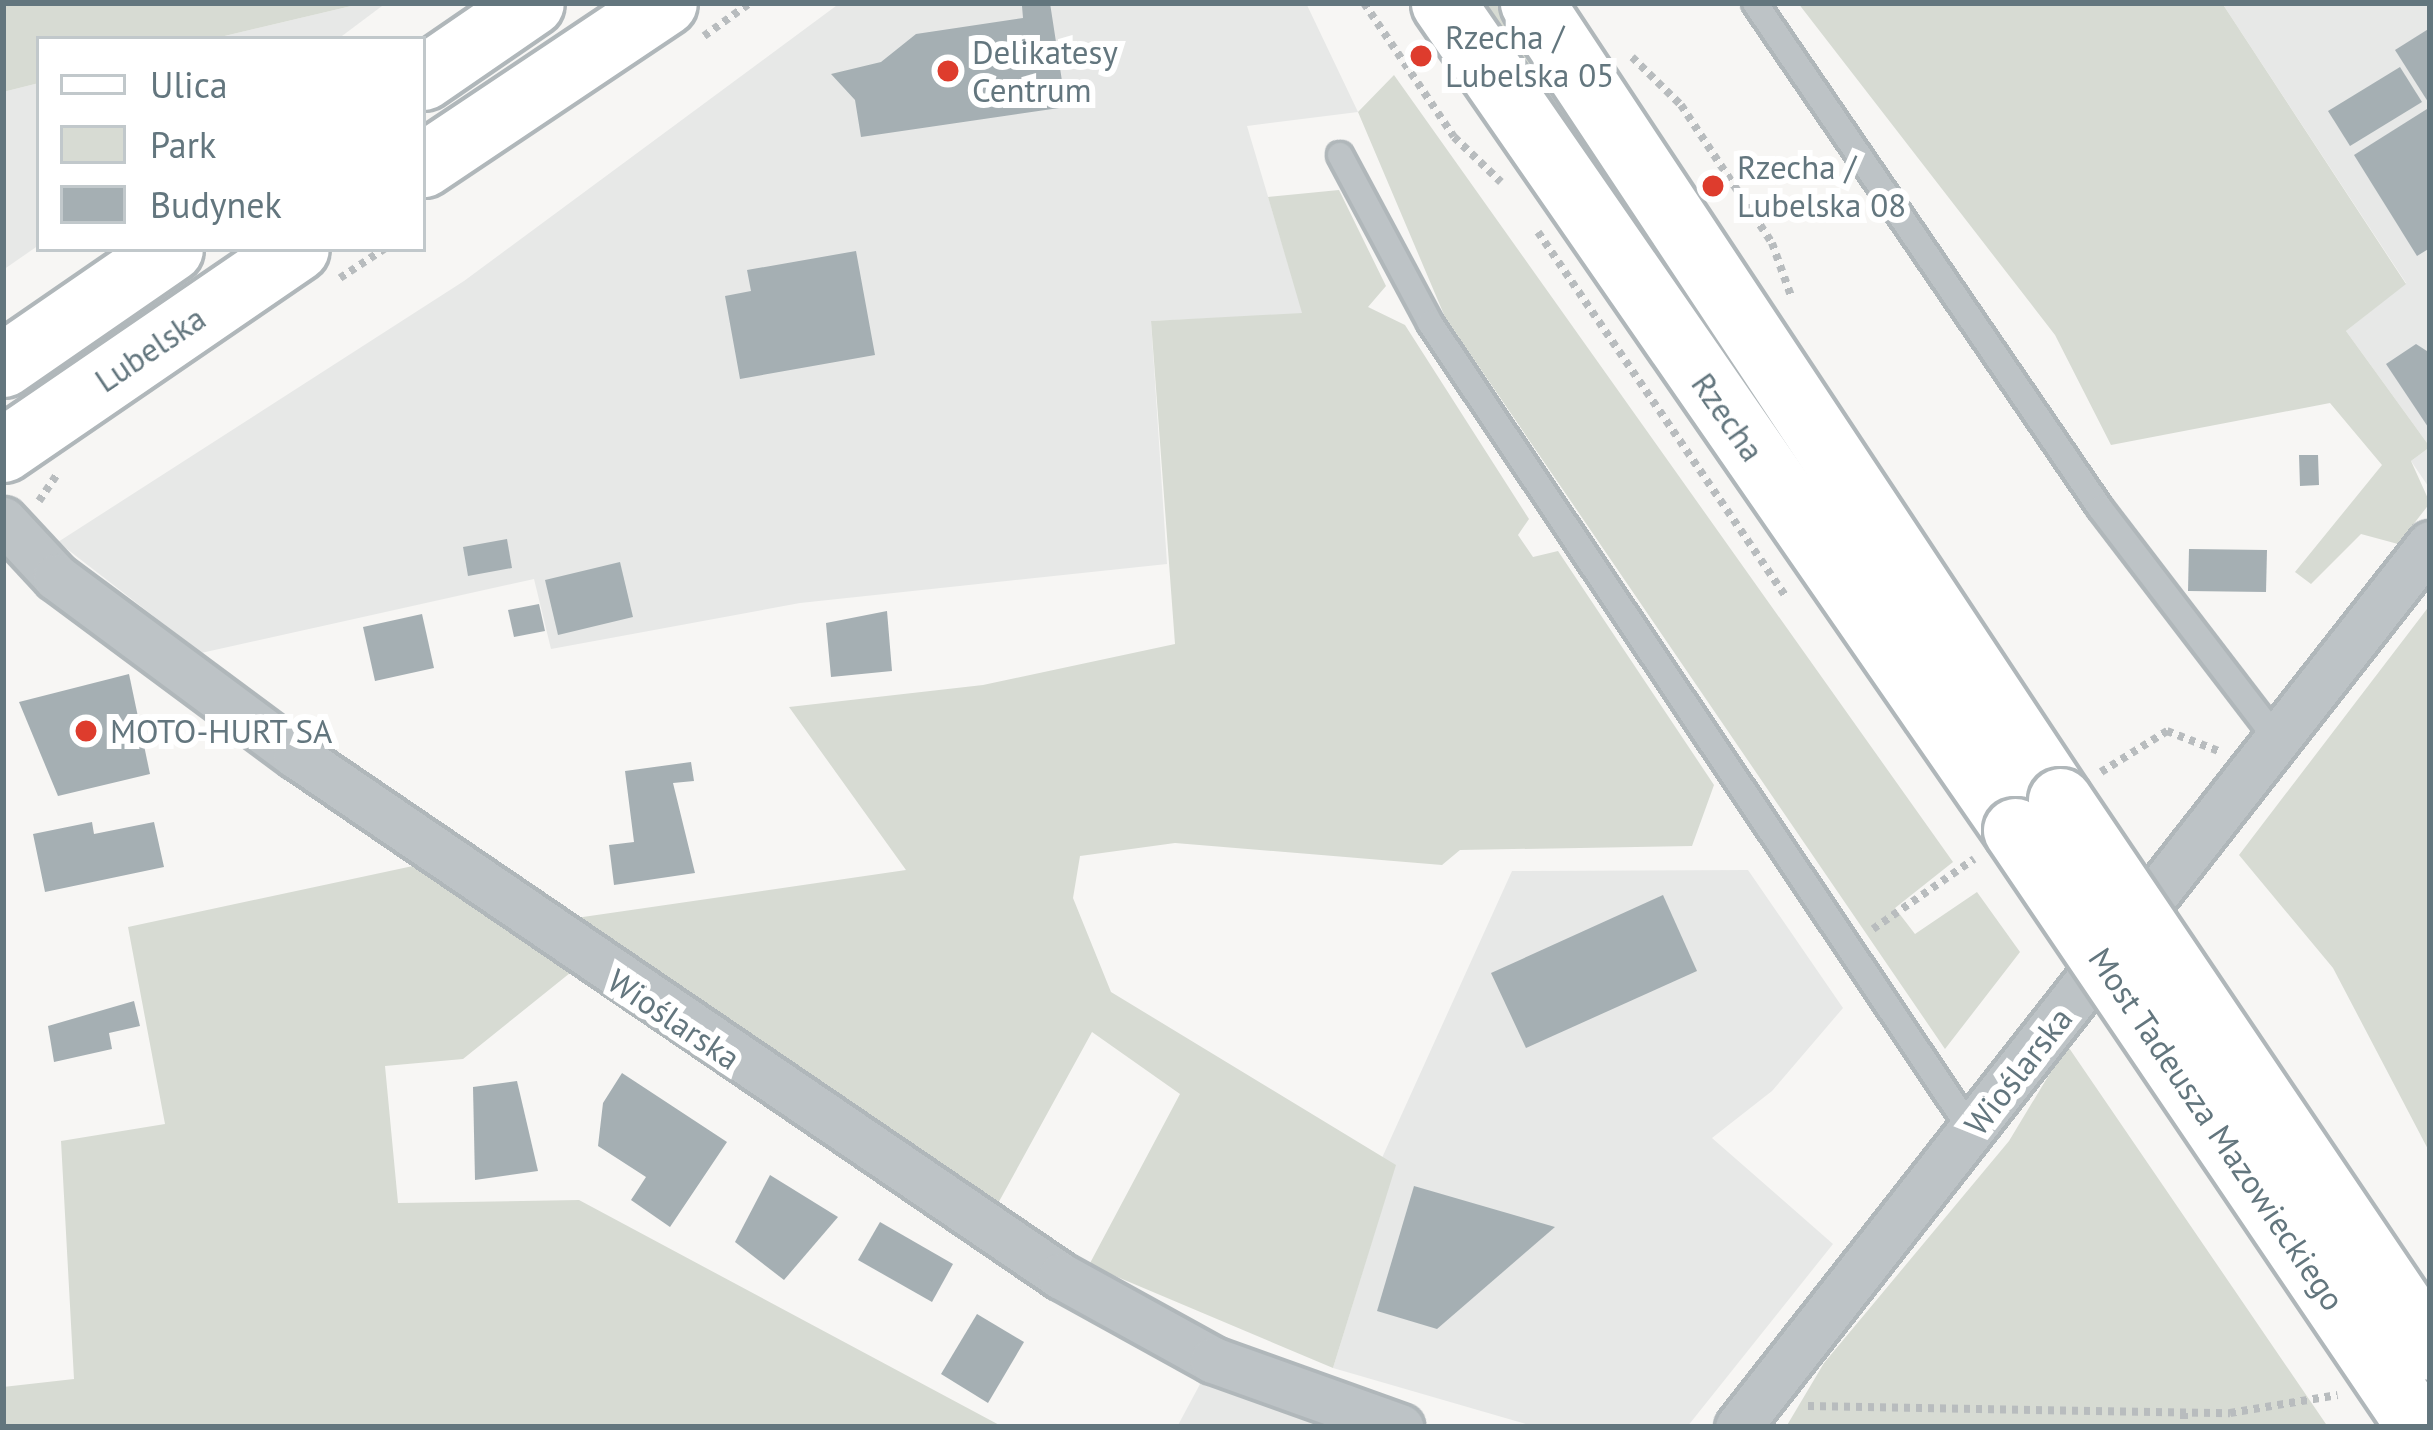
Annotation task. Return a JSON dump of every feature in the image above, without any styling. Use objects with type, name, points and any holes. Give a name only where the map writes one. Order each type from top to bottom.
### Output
[{"type":"main road","points":[[426,76],[532,3]]},
{"type":"main road","points":[[426,163],[665,3]]},
{"type":"main road","name":"Rzecha","points":[[1443,3],[2037,815]]},
{"type":"main road","name":"Rzecha","points":[[1532,3],[2037,815]]},
{"type":"main road","points":[[3,364],[167,252]]},
{"type":"main road","name":"Lubelska","points":[[3,450],[294,252]]},
{"type":"main road","name":"Most Tadeusza Mazowieckiego","points":[[2037,815],[2430,1348]]},
{"type":"main road","name":"Most Tadeusza Mazowieckiego","points":[[2037,815],[2419,1427]]},
{"type":"street","name":"Wioślarska","points":[[3,520],[56,577],[296,755],[1060,1276],[1213,1360],[1400,1427]]},
{"type":"street","name":"Wioślarska","points":[[1745,1418],[2430,544]]},
{"type":"lane","points":[[1755,3],[2265,752]]},
{"type":"lane","points":[[1340,155],[1430,323],[1971,1130]]},
{"type":"path","points":[[740,12],[750,3]]},
{"type":"path","points":[[1364,3],[1454,137],[1513,194]]},
{"type":"path","points":[[1621,46],[1682,105],[1772,243],[1795,308]]},
{"type":"path","points":[[1535,223],[1542,251]]},
{"type":"path","points":[[1906,908],[2167,731],[2265,752]]},
{"type":"path","points":[[1745,1418],[2184,1413],[2355,1390]]},
{"type":"path","points":[[2184,1413],[2184,1427]]},
{"type":"shaded area","points":[[364,3],[386,3],[342,36],[225,36]]},
{"type":"shaded area","points":[[840,3],[1306,3],[1358,112],[1247,126],[1303,314],[1151,321],[1167,564],[800,603],[551,649],[534,579],[201,653],[58,542],[464,281]]},
{"type":"shaded area","points":[[2222,3],[2430,3],[2430,447],[2346,331],[2406,283]]},
{"type":"shaded area","points":[[36,84],[36,247],[3,270],[3,92]]},
{"type":"shaded area","points":[[2430,447],[2430,489],[2411,461]]},
{"type":"shaded area","points":[[1748,870],[1843,1008],[1772,1091],[1712,1138],[1833,1244],[1687,1427],[1536,1427],[1333,1368],[1395,1166],[1381,1160],[1512,871]]},
{"type":"shaded area","points":[[1206,1373],[1346,1427],[1177,1427]]},
{"type":"green space","points":[[3,3],[364,3],[225,36],[36,36],[36,84],[3,92]]},
{"type":"green space","points":[[1469,3],[1506,3],[1899,601]]},
{"type":"green space","points":[[1798,3],[2222,3],[2406,284],[2346,331],[2430,447],[2411,461],[2430,503],[2398,544],[2361,534],[2311,584],[2295,572],[2382,465],[2330,403],[2111,445],[2055,335]]},
{"type":"green space","points":[[1394,75],[1953,862],[1895,908],[1915,934],[1977,892],[2020,952],[1945,1049],[1445,317],[1358,112]]},
{"type":"green space","points":[[1339,190],[1386,286],[1368,307],[1405,325],[1529,519],[1518,535],[1533,557],[1558,551],[1714,785],[1692,846],[1460,850],[1442,865],[1175,843],[1080,856],[1073,898],[1111,992],[1396,1165],[1333,1368],[1089,1265],[1180,1094],[1092,1032],[996,1207],[569,919],[906,870],[789,707],[983,685],[1175,644],[1151,321],[1302,313],[1268,197]]},
{"type":"green space","points":[[2430,605],[2430,1153],[2333,968],[2239,855]]},
{"type":"green space","points":[[427,863],[570,973],[463,1059],[385,1066],[398,1203],[579,1200],[1003,1427],[3,1427],[3,1387],[74,1379],[61,1141],[165,1124],[128,927]]},
{"type":"green space","points":[[2067,1045],[2328,1427],[1786,1427],[1824,1363],[2009,1141]]},
{"type":"building","name":"Delikatesy Centrum","points":[[1050,3],[1066,107],[861,137],[855,100],[831,74],[881,62],[916,34],[1023,18],[1022,6]]},
{"type":"building","points":[[2430,28],[2430,105],[2395,50]]},
{"type":"building","points":[[2400,67],[2422,102],[2350,146],[2328,111]]},
{"type":"building","points":[[2427,109],[2430,248],[2417,256],[2354,155]]},
{"type":"building","points":[[856,251],[875,355],[740,379],[725,296],[751,291],[747,270]]},
{"type":"building","points":[[2416,344],[2430,353],[2430,430],[2386,364]]},
{"type":"building","points":[[2299,455],[2318,455],[2319,485],[2300,486]]},
{"type":"building","points":[[507,539],[512,568],[468,576],[463,547]]},
{"type":"building","points":[[2189,549],[2267,550],[2266,592],[2188,591]]},
{"type":"building","points":[[620,562],[633,617],[558,635],[545,580]]},
{"type":"building","points":[[539,604],[545,631],[514,637],[508,610]]},
{"type":"building","points":[[887,611],[892,671],[831,677],[826,623]]},
{"type":"building","points":[[422,614],[434,668],[375,681],[363,627]]},
{"type":"building","points":[[129,674],[150,774],[58,796],[19,702]]},
{"type":"building","points":[[691,762],[694,781],[673,783],[695,873],[614,885],[609,845],[634,842],[625,771]]},
{"type":"building","points":[[92,822],[94,834],[154,822],[164,867],[45,892],[33,834]]},
{"type":"building","points":[[1663,895],[1697,971],[1526,1048],[1491,973]]},
{"type":"building","points":[[134,1001],[140,1026],[109,1033],[112,1049],[54,1062],[48,1026]]},
{"type":"building","points":[[622,1073],[727,1142],[670,1227],[631,1200],[646,1177],[598,1146],[603,1103]]},
{"type":"building","points":[[517,1081],[538,1171],[475,1180],[473,1087]]},
{"type":"building","points":[[770,1175],[838,1217],[784,1280],[735,1242]]},
{"type":"building","points":[[1414,1186],[1555,1227],[1437,1329],[1377,1311]]},
{"type":"building","points":[[880,1222],[953,1264],[932,1302],[858,1260]]},
{"type":"building","points":[[977,1314],[1024,1342],[988,1403],[941,1374]]},
{"type":"place","name":"Rzecha / Lubelska 05","points":[[1421,56]]},
{"type":"place","name":"Delikatesy Centrum","points":[[948,71]]},
{"type":"place","name":"Rzecha / Lubelska 08","points":[[1713,186]]},
{"type":"place","name":"MOTO-HURT SA","points":[[86,731]]}]
